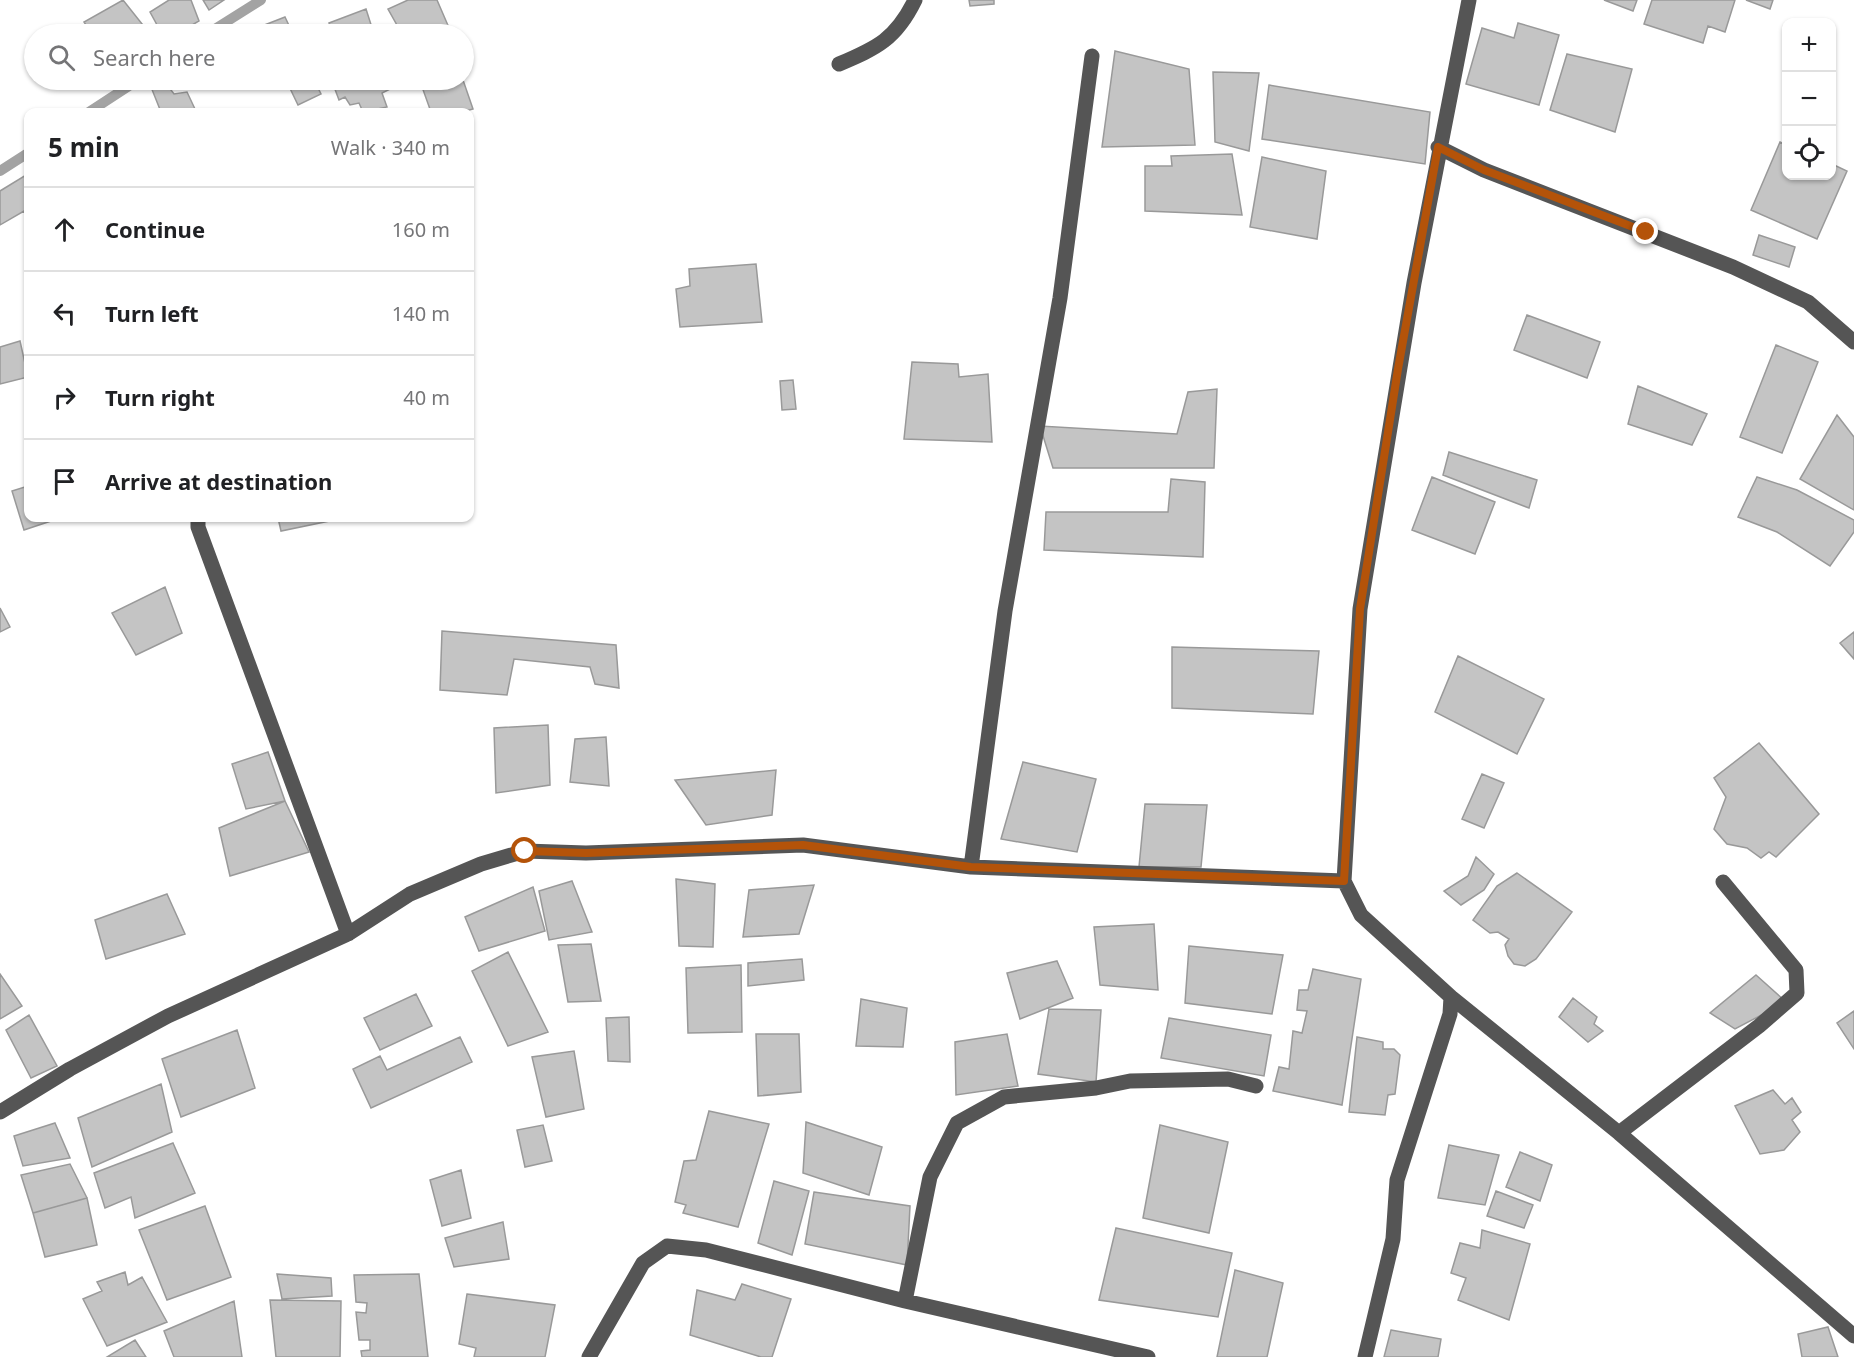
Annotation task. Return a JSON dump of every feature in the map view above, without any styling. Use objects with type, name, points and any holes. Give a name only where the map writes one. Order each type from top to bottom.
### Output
[{"type":"street","points":[[839,64],[876,49],[894,33],[915,0]]},
{"type":"street","points":[[1468,0],[1438,147],[1396,380],[1360,609],[1344,881],[1361,915],[1451,997],[1619,1133],[1854,1336]]},
{"type":"street","points":[[971,867],[1005,611],[1059,298],[1092,56]]},
{"type":"street","points":[[1438,147],[1484,170],[1733,267],[1808,302],[1854,342]]},
{"type":"street","points":[[198,522],[348,934]]},
{"type":"street","points":[[0,1112],[70,1069],[168,1017],[348,934],[410,894],[481,864],[525,851],[596,853],[803,845],[971,867],[1344,881]]},
{"type":"street","points":[[1619,1133],[1759,1026],[1797,993],[1796,970],[1723,882]]},
{"type":"street","points":[[1365,1357],[1393,1239],[1397,1180],[1450,1014],[1451,997]]},
{"type":"street","points":[[905,1301],[930,1177],[957,1123],[1004,1097],[1096,1088],[1130,1081],[1228,1079],[1256,1086]]},
{"type":"street","points":[[589,1357],[643,1263],[667,1246],[706,1250],[905,1301],[1148,1357]]},
{"type":"building","points":[[123,0],[142,24],[85,24],[84,22]]},
{"type":"building","points":[[169,0],[191,0],[199,21],[194,24],[157,24],[150,12]]},
{"type":"building","points":[[203,0],[224,0],[209,10]]},
{"type":"building","points":[[408,0],[437,0],[447,24],[396,24],[388,9]]},
{"type":"building","points":[[969,0],[994,0],[994,4],[970,6]]},
{"type":"building","points":[[1604,0],[1637,0],[1633,11]]},
{"type":"building","points":[[1652,0],[1735,0],[1725,32],[1708,26],[1703,43],[1644,24]]},
{"type":"building","points":[[1746,0],[1773,0],[1770,9]]},
{"type":"building","points":[[366,9],[371,24],[329,24]]},
{"type":"building","points":[[285,17],[288,24],[267,24]]},
{"type":"building","points":[[1518,23],[1559,35],[1539,105],[1466,84],[1482,28],[1514,38]]},
{"type":"building","points":[[1115,51],[1189,69],[1195,145],[1102,147]]},
{"type":"building","points":[[1567,54],[1632,69],[1615,132],[1550,110]]},
{"type":"building","points":[[1213,72],[1259,73],[1249,151],[1215,142]]},
{"type":"building","points":[[1269,85],[1430,112],[1425,164],[1262,139]]},
{"type":"building","points":[[152,90],[171,90],[174,94],[187,92],[195,108],[159,108]]},
{"type":"building","points":[[291,90],[319,90],[321,94],[298,105]]},
{"type":"building","points":[[335,90],[388,90],[382,93],[387,107],[382,108],[361,108],[359,103],[350,105],[345,97],[339,100]]},
{"type":"building","points":[[423,90],[466,90],[473,108],[430,108]]},
{"type":"building","points":[[1780,142],[1782,143],[1782,180],[1836,180],[1836,166],[1847,171],[1817,239],[1751,210]]},
{"type":"building","points":[[1232,154],[1242,215],[1145,211],[1145,166],[1172,166],[1171,156]]},
{"type":"building","points":[[1262,157],[1326,171],[1317,239],[1250,227]]},
{"type":"building","points":[[24,176],[24,211],[0,225],[0,191]]},
{"type":"building","points":[[1759,235],[1795,247],[1789,267],[1753,255]]},
{"type":"building","points":[[756,264],[762,322],[680,327],[676,289],[690,286],[689,269]]},
{"type":"building","points":[[1527,315],[1600,342],[1587,378],[1514,350]]},
{"type":"building","points":[[20,341],[24,359],[24,378],[0,384],[0,347]]},
{"type":"building","points":[[1776,345],[1818,362],[1782,453],[1740,437]]},
{"type":"building","points":[[912,362],[958,364],[959,377],[988,374],[992,442],[904,439]]},
{"type":"building","points":[[793,380],[796,409],[782,410],[780,381]]},
{"type":"building","points":[[1638,386],[1707,414],[1692,445],[1628,424]]},
{"type":"building","points":[[1217,389],[1214,468],[1053,468],[1040,426],[1177,434],[1188,392]]},
{"type":"building","points":[[1837,415],[1854,437],[1854,510],[1800,479]]},
{"type":"building","points":[[1449,452],[1537,480],[1529,508],[1443,475]]},
{"type":"building","points":[[1432,477],[1495,502],[1475,554],[1412,530]]},
{"type":"building","points":[[1757,477],[1797,490],[1854,520],[1854,532],[1830,566],[1777,532],[1738,517]]},
{"type":"building","points":[[1171,479],[1205,482],[1203,557],[1044,550],[1046,512],[1168,512]]},
{"type":"building","points":[[24,487],[24,522],[48,522],[24,530],[12,491]]},
{"type":"building","points":[[279,522],[325,522],[281,531]]},
{"type":"building","points":[[165,587],[182,633],[136,655],[112,613]]},
{"type":"building","points":[[0,608],[10,627],[0,632]]},
{"type":"building","points":[[442,631],[616,645],[619,688],[595,684],[590,667],[514,659],[507,695],[440,690]]},
{"type":"building","points":[[1854,632],[1854,659],[1840,643]]},
{"type":"building","points":[[1172,647],[1319,651],[1313,714],[1172,708]]},
{"type":"building","points":[[1458,656],[1544,699],[1517,754],[1435,712]]},
{"type":"building","points":[[548,725],[550,785],[496,793],[494,728]]},
{"type":"building","points":[[606,737],[609,786],[570,782],[575,739]]},
{"type":"building","points":[[1759,743],[1819,814],[1776,857],[1769,852],[1761,858],[1747,848],[1727,844],[1714,829],[1726,797],[1714,778]]},
{"type":"building","points":[[268,752],[285,801],[246,809],[232,764]]},
{"type":"building","points":[[1023,762],[1096,779],[1077,852],[1001,839]]},
{"type":"building","points":[[776,770],[772,815],[706,825],[675,780]]},
{"type":"building","points":[[1482,774],[1504,783],[1484,828],[1462,819]]},
{"type":"building","points":[[285,801],[309,852],[230,876],[219,828]]},
{"type":"building","points":[[1145,804],[1207,805],[1201,867],[1139,867]]},
{"type":"building","points":[[1476,857],[1494,874],[1484,890],[1461,905],[1444,891],[1468,876]]},
{"type":"building","points":[[1517,873],[1572,912],[1536,959],[1525,966],[1514,964],[1508,956],[1505,945],[1509,939],[1498,932],[1490,933],[1473,920],[1497,886]]},
{"type":"building","points":[[676,879],[715,884],[713,947],[679,946]]},
{"type":"building","points":[[572,881],[592,932],[549,940],[539,891]]},
{"type":"building","points":[[814,885],[799,934],[743,937],[749,890]]},
{"type":"building","points":[[533,887],[545,931],[479,951],[465,917]]},
{"type":"building","points":[[167,894],[185,934],[106,959],[95,920]]},
{"type":"building","points":[[1154,924],[1158,990],[1100,985],[1094,927]]},
{"type":"building","points":[[591,944],[601,1001],[568,1002],[558,945]]},
{"type":"building","points":[[1189,946],[1283,955],[1272,1014],[1185,1003]]},
{"type":"building","points":[[508,952],[548,1032],[508,1046],[472,971]]},
{"type":"building","points":[[802,959],[804,980],[748,986],[748,963]]},
{"type":"building","points":[[1057,961],[1073,998],[1020,1019],[1007,973]]},
{"type":"building","points":[[741,965],[742,1032],[688,1033],[686,968]]},
{"type":"building","points":[[1313,969],[1361,979],[1342,1105],[1273,1091],[1279,1067],[1289,1069],[1293,1031],[1302,1033],[1307,1011],[1297,1010],[1299,990],[1308,990]]},
{"type":"building","points":[[0,974],[22,1006],[0,1019]]},
{"type":"building","points":[[1756,975],[1786,1002],[1735,1029],[1710,1013]]},
{"type":"building","points":[[416,994],[432,1026],[380,1050],[364,1018]]},
{"type":"building","points":[[1573,998],[1597,1017],[1594,1024],[1603,1031],[1588,1042],[1559,1017]]},
{"type":"building","points":[[861,999],[907,1008],[903,1047],[856,1046]]},
{"type":"building","points":[[1049,1009],[1101,1010],[1096,1082],[1038,1074]]},
{"type":"building","points":[[1854,1011],[1854,1049],[1837,1023]]},
{"type":"building","points":[[29,1015],[57,1066],[31,1078],[6,1030]]},
{"type":"building","points":[[629,1017],[630,1062],[608,1061],[606,1018]]},
{"type":"building","points":[[1169,1018],[1271,1035],[1264,1076],[1161,1058]]},
{"type":"building","points":[[237,1030],[255,1088],[181,1117],[162,1059]]},
{"type":"building","points":[[756,1034],[799,1034],[801,1092],[758,1096]]},
{"type":"building","points":[[1007,1034],[1018,1086],[956,1095],[955,1042]]},
{"type":"building","points":[[460,1037],[472,1062],[371,1108],[353,1069],[380,1056],[387,1070]]},
{"type":"building","points":[[1357,1037],[1383,1042],[1383,1049],[1394,1049],[1400,1055],[1395,1094],[1388,1095],[1385,1115],[1349,1112]]},
{"type":"building","points":[[574,1051],[584,1109],[546,1117],[532,1057]]},
{"type":"building","points":[[161,1084],[172,1132],[92,1167],[78,1118]]},
{"type":"building","points":[[1773,1090],[1785,1104],[1792,1098],[1801,1112],[1792,1120],[1800,1132],[1784,1150],[1760,1154],[1735,1106]]},
{"type":"building","points":[[709,1111],[769,1124],[738,1227],[683,1213],[686,1205],[675,1202],[684,1161],[696,1160]]},
{"type":"building","points":[[806,1122],[882,1147],[869,1195],[803,1173]]},
{"type":"building","points":[[55,1123],[70,1158],[23,1166],[14,1136]]},
{"type":"building","points":[[543,1125],[552,1161],[525,1167],[517,1130]]},
{"type":"building","points":[[1160,1125],[1228,1142],[1209,1233],[1143,1218]]},
{"type":"building","points":[[173,1143],[195,1193],[135,1218],[131,1197],[105,1208],[94,1173]]},
{"type":"building","points":[[1449,1145],[1499,1155],[1485,1205],[1438,1198]]},
{"type":"building","points":[[1520,1152],[1552,1165],[1540,1201],[1506,1187]]},
{"type":"building","points":[[70,1164],[87,1198],[33,1213],[21,1175]]},
{"type":"building","points":[[461,1170],[471,1218],[442,1226],[430,1180]]},
{"type":"building","points":[[774,1181],[809,1191],[792,1255],[758,1243]]},
{"type":"building","points":[[1496,1191],[1533,1205],[1524,1228],[1487,1216]]},
{"type":"building","points":[[814,1192],[910,1206],[907,1265],[805,1244]]},
{"type":"building","points":[[87,1198],[97,1245],[45,1257],[33,1213]]},
{"type":"building","points":[[205,1206],[231,1277],[167,1300],[139,1230]]},
{"type":"building","points":[[503,1222],[509,1259],[454,1267],[445,1238]]},
{"type":"building","points":[[1116,1228],[1232,1253],[1218,1317],[1099,1300]]},
{"type":"building","points":[[1482,1230],[1530,1244],[1509,1320],[1458,1300],[1466,1278],[1451,1273],[1460,1243],[1480,1248]]},
{"type":"building","points":[[1235,1270],[1283,1283],[1267,1357],[1217,1357]]},
{"type":"building","points":[[125,1272],[128,1285],[142,1277],[167,1322],[107,1346],[83,1299],[102,1291],[97,1282]]},
{"type":"building","points":[[277,1274],[331,1278],[332,1296],[282,1299]]},
{"type":"building","points":[[419,1274],[428,1357],[362,1357],[361,1351],[370,1350],[370,1340],[359,1340],[356,1312],[366,1313],[367,1303],[356,1302],[354,1275]]},
{"type":"building","points":[[742,1284],[791,1299],[772,1357],[761,1357],[690,1335],[697,1290],[735,1300]]},
{"type":"building","points":[[467,1294],[555,1305],[545,1357],[474,1357],[476,1348],[459,1344]]},
{"type":"building","points":[[270,1300],[341,1301],[340,1357],[276,1357]]},
{"type":"building","points":[[234,1301],[242,1357],[174,1357],[164,1331]]},
{"type":"building","points":[[1828,1327],[1838,1357],[1802,1357],[1798,1334]]},
{"type":"building","points":[[1391,1330],[1441,1339],[1438,1357],[1384,1357]]},
{"type":"building","points":[[135,1340],[146,1357],[107,1357]]},
{"type":"waterway","points":[[223,24],[261,0]]},
{"type":"waterway","points":[[95,108],[123,90]]},
{"type":"waterway","points":[[0,171],[24,156]]},
{"type":"route","points":[[525,851],[658,852],[803,845],[971,867],[1214,874],[1344,881],[1360,609],[1398,369],[1438,147],[1484,170],[1646,232]]}]
